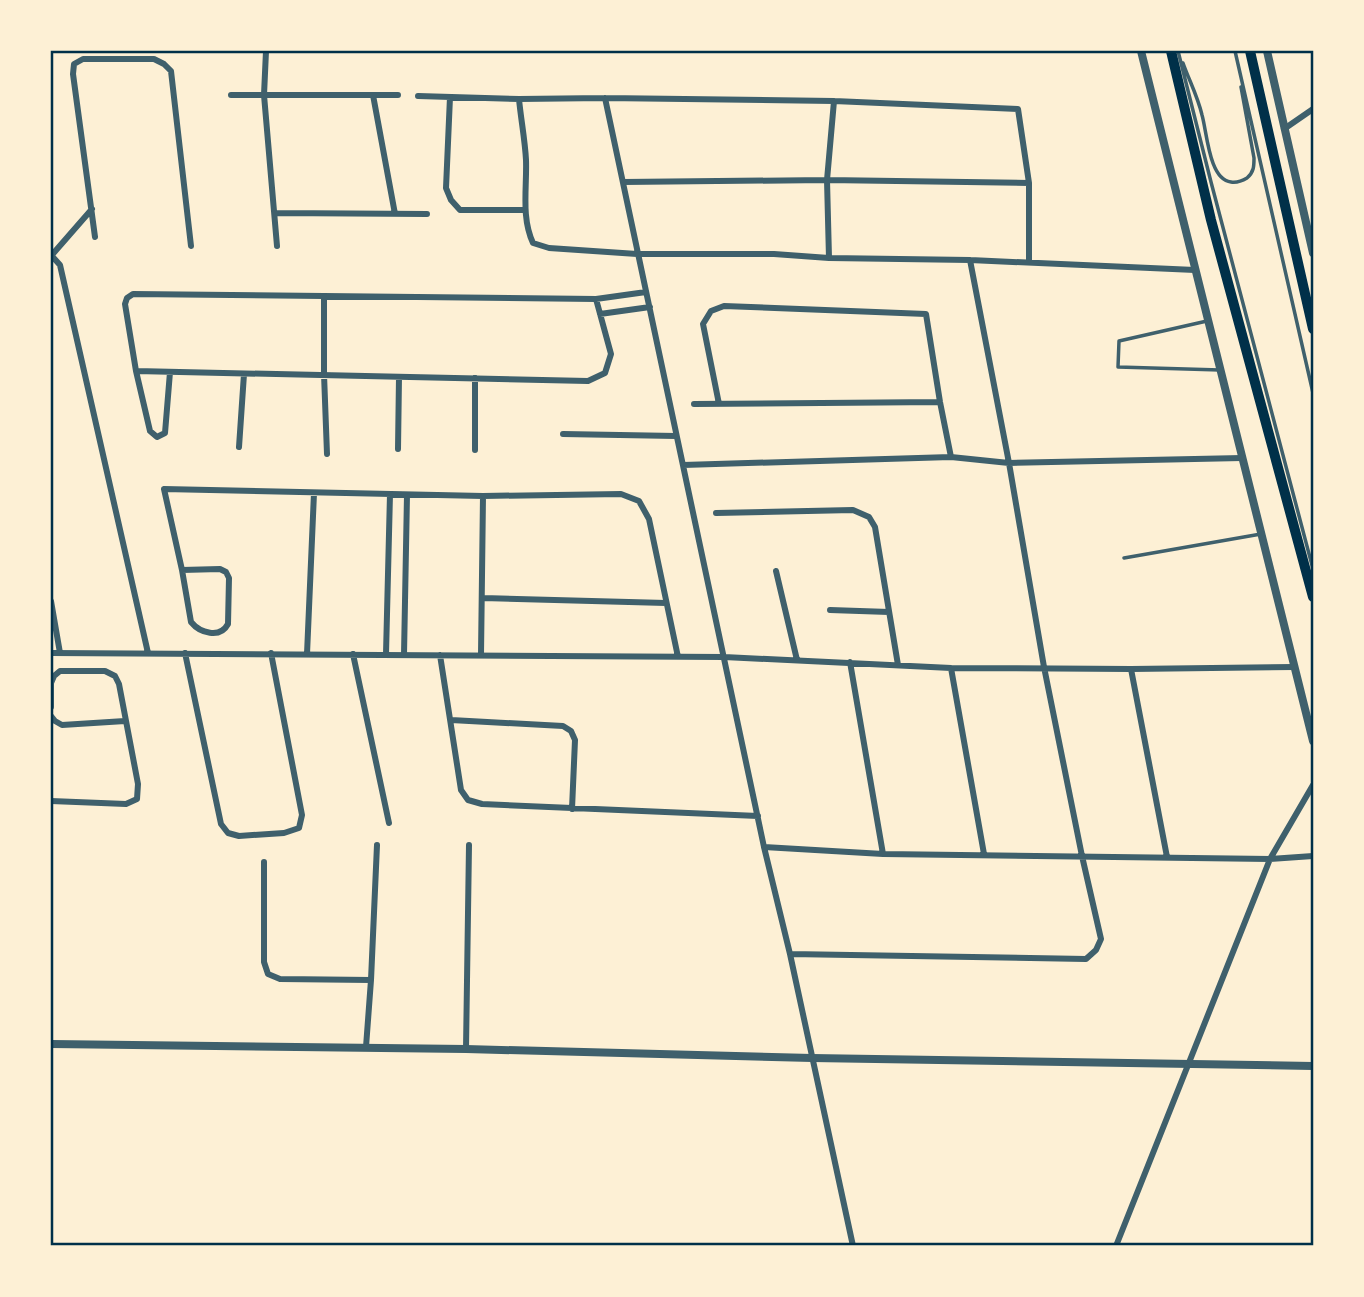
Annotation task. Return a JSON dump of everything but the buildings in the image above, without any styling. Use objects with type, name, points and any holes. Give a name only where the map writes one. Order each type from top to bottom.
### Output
[{"type":"highway","points":[[1171,51],[1210,220],[1313,597]]},
{"type":"highway","points":[[1250,51],[1313,328]]},
{"type":"street","points":[[266,51],[264,95],[277,246]]},
{"type":"street","points":[[1141,51],[1313,741]]},
{"type":"street","points":[[1276,51],[1268,55],[1313,253]]},
{"type":"street","points":[[95,237],[73,74],[74,64],[83,59],[154,60],[171,71],[191,246]]},
{"type":"street","points":[[373,94],[395,214]]},
{"type":"street","points":[[231,95],[398,95]]},
{"type":"street","points":[[418,96],[834,101],[1018,109],[1029,183],[1029,262]]},
{"type":"street","points":[[450,97],[446,188],[451,200],[460,210],[525,210]]},
{"type":"street","points":[[605,98],[764,847],[853,1246]]},
{"type":"street","points":[[519,99],[526,160],[525,210],[528,233],[533,243],[550,248],[637,254],[774,254],[1195,270]]},
{"type":"street","points":[[829,258],[827,180],[834,101]]},
{"type":"street","points":[[1284,129],[1313,109]]},
{"type":"street","points":[[623,183],[827,180],[1029,183]]},
{"type":"street","points":[[92,209],[51,255],[60,265],[148,653]]},
{"type":"street","points":[[275,213],[427,214]]},
{"type":"street","points":[[790,954],[1086,959],[1096,950],[1101,939],[1044,667],[970,260]]},
{"type":"street","points":[[170,372],[165,433],[157,437],[150,431],[136,371],[125,304],[127,298],[133,294],[596,299],[646,292]]},
{"type":"street","points":[[324,296],[327,454]]},
{"type":"street","points":[[136,371],[589,381],[605,373],[611,354],[596,299]]},
{"type":"street","points":[[719,404],[703,324],[711,311],[723,306],[926,314],[951,457]]},
{"type":"street","points":[[600,314],[650,307]]},
{"type":"street","points":[[239,447],[244,374]]},
{"type":"street","points":[[398,449],[399,377]]},
{"type":"street","points":[[474,450],[475,378]]},
{"type":"street","points":[[694,404],[940,402]]},
{"type":"street","points":[[563,433],[676,436]]},
{"type":"street","points":[[683,465],[951,457],[1009,463],[1242,458]]},
{"type":"street","points":[[182,570],[220,569],[226,572],[229,578],[228,624],[219,633],[201,631],[191,622],[164,489],[483,496],[621,494],[639,501],[649,519],[678,657]]},
{"type":"street","points":[[307,654],[314,493]]},
{"type":"street","points":[[386,654],[390,494]]},
{"type":"street","points":[[404,654],[407,495]]},
{"type":"street","points":[[481,655],[483,496]]},
{"type":"street","points":[[716,513],[853,510],[869,517],[875,527],[898,665]]},
{"type":"street","points":[[776,571],[797,660]]},
{"type":"street","points":[[482,598],[666,603]]},
{"type":"street","points":[[51,601],[60,653]]},
{"type":"street","points":[[830,610],[889,612]]},
{"type":"street","points":[[51,653],[724,657],[951,668],[1294,667]]},
{"type":"street","points":[[185,653],[221,824],[228,833],[239,836],[284,834],[299,828],[302,815],[271,653]]},
{"type":"street","points":[[353,654],[389,823]]},
{"type":"street","points":[[440,655],[461,790],[468,800],[482,804],[758,817]]},
{"type":"street","points":[[850,662],[883,854]]},
{"type":"street","points":[[951,668],[984,854]]},
{"type":"street","points":[[1131,669],[1167,857]]},
{"type":"street","points":[[51,707],[51,683],[60,671],[105,671],[115,676],[119,684],[138,784],[136,799],[126,804],[51,801]]},
{"type":"street","points":[[51,716],[55,722],[62,725],[125,721]]},
{"type":"street","points":[[451,720],[563,726],[571,732],[575,740],[572,809]]},
{"type":"street","points":[[1116,1246],[1270,859],[1313,785]]},
{"type":"street","points":[[366,1047],[377,845]]},
{"type":"street","points":[[466,1049],[469,845]]},
{"type":"street","points":[[764,847],[883,854],[1270,859],[1313,856]]},
{"type":"street","points":[[264,862],[264,962],[268,974],[280,979],[371,980]]},
{"type":"street","points":[[51,1044],[366,1047],[1313,1066]]},
{"type":"lane","points":[[1178,51],[1202,113],[1216,171],[1227,181],[1234,182],[1246,178],[1254,168],[1237,60]]},
{"type":"lane","points":[[1178,51],[1313,569]]},
{"type":"lane","points":[[1235,51],[1313,393]]},
{"type":"lane","points":[[1207,321],[1119,341],[1118,367],[1220,370]]},
{"type":"lane","points":[[1124,558],[1261,534]]}]
